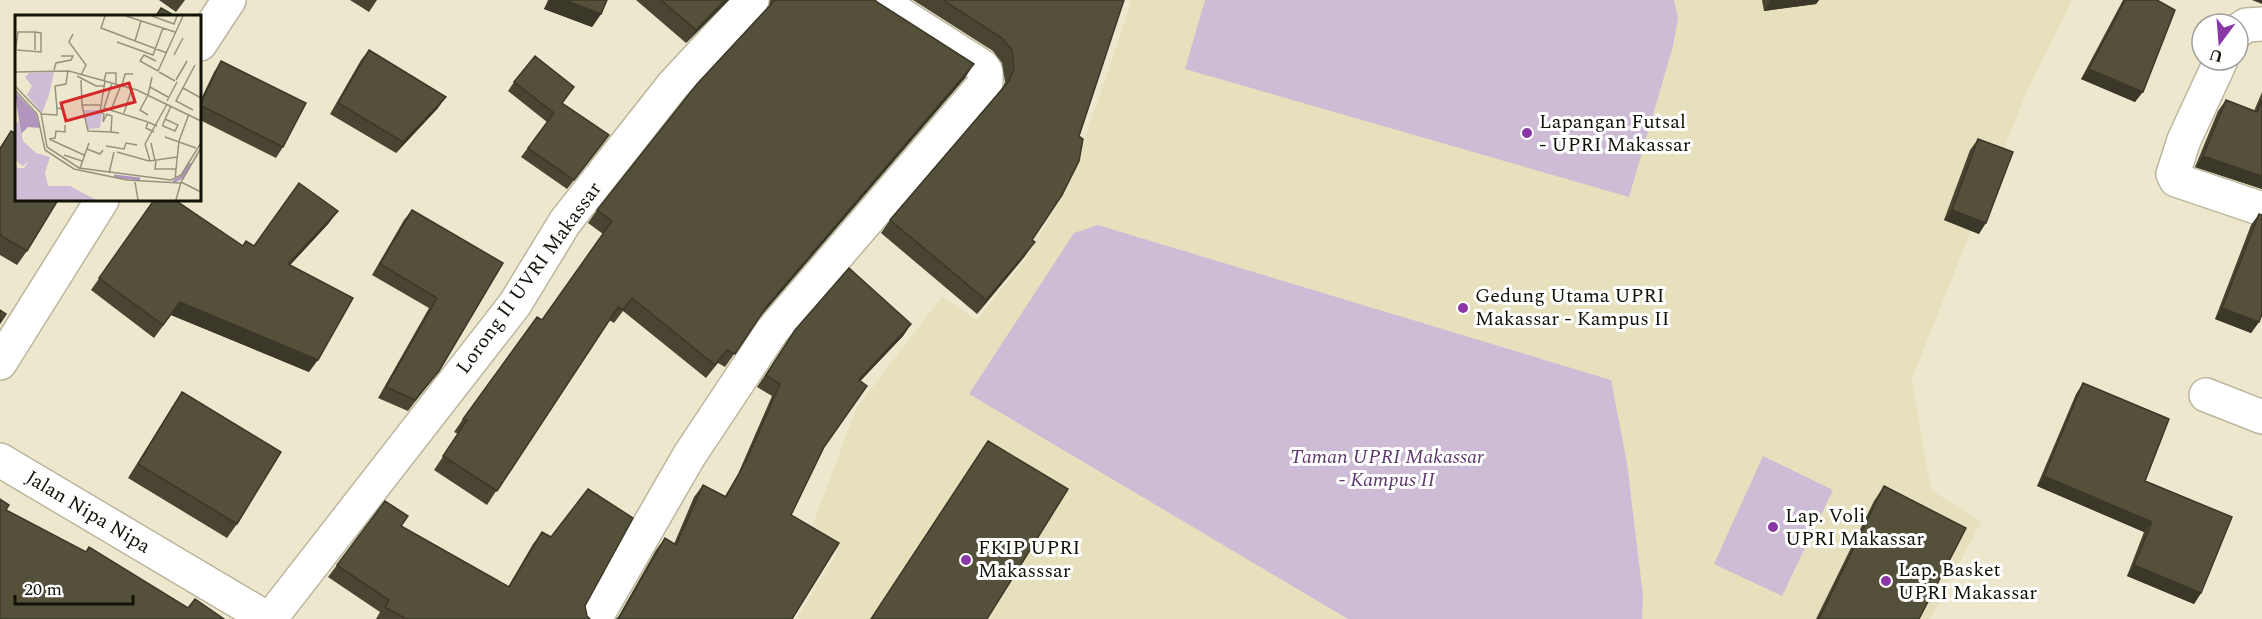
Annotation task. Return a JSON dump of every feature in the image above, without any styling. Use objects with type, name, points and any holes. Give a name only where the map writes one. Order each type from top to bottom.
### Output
[{"type":"street","points":[[201,42],[229,0]]},
{"type":"street","name":"Lorong II UVRI Makassar","points":[[269,619],[515,304],[565,222],[673,85],[752,0]]},
{"type":"street","points":[[596,619],[689,456],[772,331],[986,82],[986,72],[983,67],[878,0]]},
{"type":"street","points":[[2215,72],[2184,140],[2173,174],[2176,180],[2262,209]]},
{"type":"street","points":[[0,363],[101,201]]},
{"type":"street","points":[[2206,395],[2262,417]]},
{"type":"street","name":"Jalan Nipa Nipa","points":[[0,460],[269,619]]},
{"type":"shaded area","name":"Gedung Utama UPRI Makassar - Kampus II","points":[[1132,0],[2072,0],[2028,89],[1912,379],[1931,490],[1981,522],[1930,619],[796,619],[837,553],[813,524],[857,407],[942,297],[977,320],[1024,261],[1069,185]]},
{"type":"green space","name":"Lapangan Futsal - UPRI Makassar","points":[[1205,0],[1674,0],[1678,18],[1673,46],[1629,197],[1185,69]]},
{"type":"green space","name":"Taman UPRI Makassar - Kampus II","points":[[1098,225],[1611,380],[1627,463],[1643,596],[1642,619],[1348,619],[969,394],[1074,233]]},
{"type":"green space","name":"Lap. Voli UPRI Makassar","points":[[1763,456],[1833,490],[1782,596],[1714,564]]},
{"type":"building","points":[[565,0],[607,0],[601,14]]},
{"type":"building","points":[[661,0],[725,0],[696,30]]},
{"type":"building","points":[[775,0],[875,0],[974,64],[767,306],[735,354],[727,350],[715,365],[632,298],[623,310],[618,307],[497,491],[443,456],[467,420],[463,419],[537,317],[542,320],[612,221],[597,210],[697,84]]},
{"type":"building","points":[[943,0],[1124,0],[1079,136],[1083,139],[1079,161],[1062,195],[1032,240],[1035,242],[986,300],[890,220],[1009,81],[1014,69],[1012,50],[1002,38]]},
{"type":"building","points":[[2125,0],[2157,0],[2175,10],[2143,92],[2089,69]]},
{"type":"building","points":[[161,8],[173,15],[157,15]]},
{"type":"building","points":[[369,50],[446,97],[403,142],[338,103]]},
{"type":"building","points":[[535,56],[574,87],[562,103],[609,135],[574,180],[528,148],[554,113],[514,82]]},
{"type":"building","points":[[221,61],[306,103],[283,147],[201,106]]},
{"type":"building","points":[[2226,100],[2257,112],[2262,100],[2262,176],[2203,156]]},
{"type":"building","points":[[11,131],[15,133],[15,201],[57,201],[27,251],[0,235],[0,149]]},
{"type":"building","points":[[1978,139],[2013,152],[1986,223],[1952,210]]},
{"type":"building","points":[[299,183],[338,211],[288,264],[353,298],[318,360],[180,302],[163,325],[99,278],[153,201],[176,201],[243,246],[246,241],[254,246]]},
{"type":"building","points":[[412,210],[503,263],[439,371],[415,400],[386,387],[437,298],[380,264]]},
{"type":"building","points":[[2259,214],[2262,215],[2262,314],[2259,322],[2222,308]]},
{"type":"building","points":[[849,268],[911,324],[859,380],[867,386],[824,447],[791,515],[839,543],[792,619],[617,619],[665,538],[676,545],[703,485],[726,497],[746,461],[780,384],[766,375],[795,330]]},
{"type":"building","points":[[0,310],[6,314],[0,323]]},
{"type":"building","points":[[2083,383],[2169,419],[2145,481],[2232,517],[2201,593],[2134,565],[2152,522],[2044,476]]},
{"type":"building","points":[[182,392],[281,452],[237,524],[138,464]]},
{"type":"building","name":"FKIP UPRI Makasssar","points":[[988,441],[1068,489],[987,619],[871,619]]},
{"type":"building","name":"Lap. Basket UPRI Makassar","points":[[1884,486],[1966,528],[1919,619],[1819,619]]},
{"type":"building","points":[[588,489],[633,518],[585,606],[590,619],[406,619],[385,607],[389,600],[337,565],[385,501],[408,516],[401,526],[509,587],[542,532],[551,537]]},
{"type":"building","points":[[0,499],[9,505],[6,510],[86,552],[89,547],[188,608],[195,599],[224,619],[0,619]]},
{"type":"place","name":"Lapangan Futsal - UPRI Makassar","points":[[1527,133]]},
{"type":"place","name":"Gedung Utama UPRI Makassar - Kampus II","points":[[1463,308]]},
{"type":"place","name":"Lap. Voli UPRI Makassar","points":[[1773,527]]},
{"type":"place","name":"FKIP UPRI Makasssar","points":[[966,560]]},
{"type":"place","name":"Lap. Basket UPRI Makassar","points":[[1886,581]]}]
